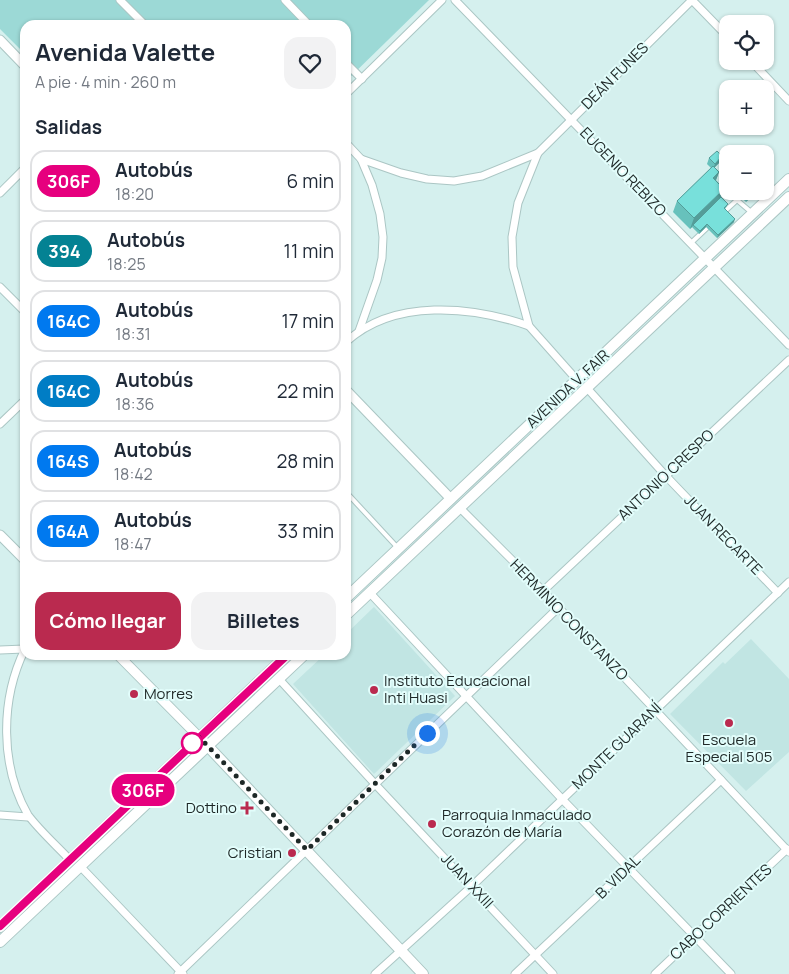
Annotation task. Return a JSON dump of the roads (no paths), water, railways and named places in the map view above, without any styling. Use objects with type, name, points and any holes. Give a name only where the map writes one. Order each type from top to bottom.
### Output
[{"type":"main road","name":"AVENIDA V. FAIR","points":[[774,193],[789,179]]},
{"type":"main road","name":"AVENIDA V. FAIR","points":[[351,610],[789,197]]},
{"type":"main road","name":"AVENIDA V. FAIR","points":[[351,593],[767,200]]},
{"type":"main road","name":"HERMINIO CONSTANZO","points":[[452,499],[460,508]]},
{"type":"main road","points":[[0,926],[282,660]]},
{"type":"main road","points":[[0,942],[299,660]]},
{"type":"main road","points":[[199,737],[423,974]]},
{"type":"street","points":[[120,0],[140,20]]},
{"type":"street","points":[[285,0],[304,20]]},
{"type":"street","points":[[351,89],[442,0]]},
{"type":"street","name":"EUGENIO REBIZO","points":[[455,0],[789,345]]},
{"type":"street","points":[[692,0],[719,27]]},
{"type":"street","name":"DEÁN FUNES","points":[[538,152],[692,0]]},
{"type":"street","points":[[0,40],[20,61]]},
{"type":"street","points":[[351,67],[362,78]]},
{"type":"street","points":[[760,70],[789,101]]},
{"type":"street","points":[[351,148],[361,158],[372,185],[380,214],[383,236],[382,258],[377,280],[359,331]]},
{"type":"street","points":[[361,158],[401,173],[427,179],[454,181],[482,176],[538,152]]},
{"type":"street","points":[[538,152],[518,203],[512,237],[513,267],[529,326],[578,380]]},
{"type":"street","points":[[0,193],[20,173]]},
{"type":"street","points":[[0,287],[20,307]]},
{"type":"street","points":[[351,338],[359,331],[384,320],[411,312],[441,310],[475,312],[504,317],[529,326]]},
{"type":"street","name":"ANTONIO CRESPO","points":[[543,591],[789,360]]},
{"type":"street","name":"JUAN RECARTE","points":[[586,388],[665,475],[778,593]]},
{"type":"street","name":"HERMINIO CONSTANZO","points":[[351,395],[452,499]]},
{"type":"street","points":[[0,424],[20,405]]},
{"type":"street","name":"HERMINIO CONSTANZO","points":[[460,508],[543,591],[788,851]]},
{"type":"street","points":[[0,535],[20,555]]},
{"type":"street","name":"MONTE GUARANÍ","points":[[376,974],[472,886],[789,582]]},
{"type":"street","points":[[370,593],[562,799],[731,974]]},
{"type":"street","points":[[80,866],[181,973],[558,608]]},
{"type":"street","points":[[0,650],[20,649]]},
{"type":"street","points":[[20,659],[5,697],[0,745],[9,781],[28,817],[70,860]]},
{"type":"street","points":[[128,660],[199,737]]},
{"type":"street","name":"JUAN XXIII","points":[[280,679],[375,784],[553,974]]},
{"type":"street","name":"B. VIDAL","points":[[516,974],[721,780]]},
{"type":"street","points":[[0,815],[28,817]]},
{"type":"street","name":"CABO CORRIENTES","points":[[655,974],[788,851]]},
{"type":"lane","points":[[718,218],[737,200],[753,214]]},
{"type":"lane","points":[[692,243],[711,224]]},
{"type":"lane","points":[[351,497],[398,549]]},
{"type":"place","name":"Instituto Educacional Inti Huasi","points":[[374,690]]},
{"type":"place","name":"Morres","points":[[134,694]]},
{"type":"place","name":"Escuela Especial 505","points":[[729,723]]},
{"type":"place","name":"Dottino","points":[[247,808]]},
{"type":"place","name":"Parroquia Inmaculado Corazón de María","points":[[432,824]]},
{"type":"place","name":"Cristian","points":[[292,853]]}]
